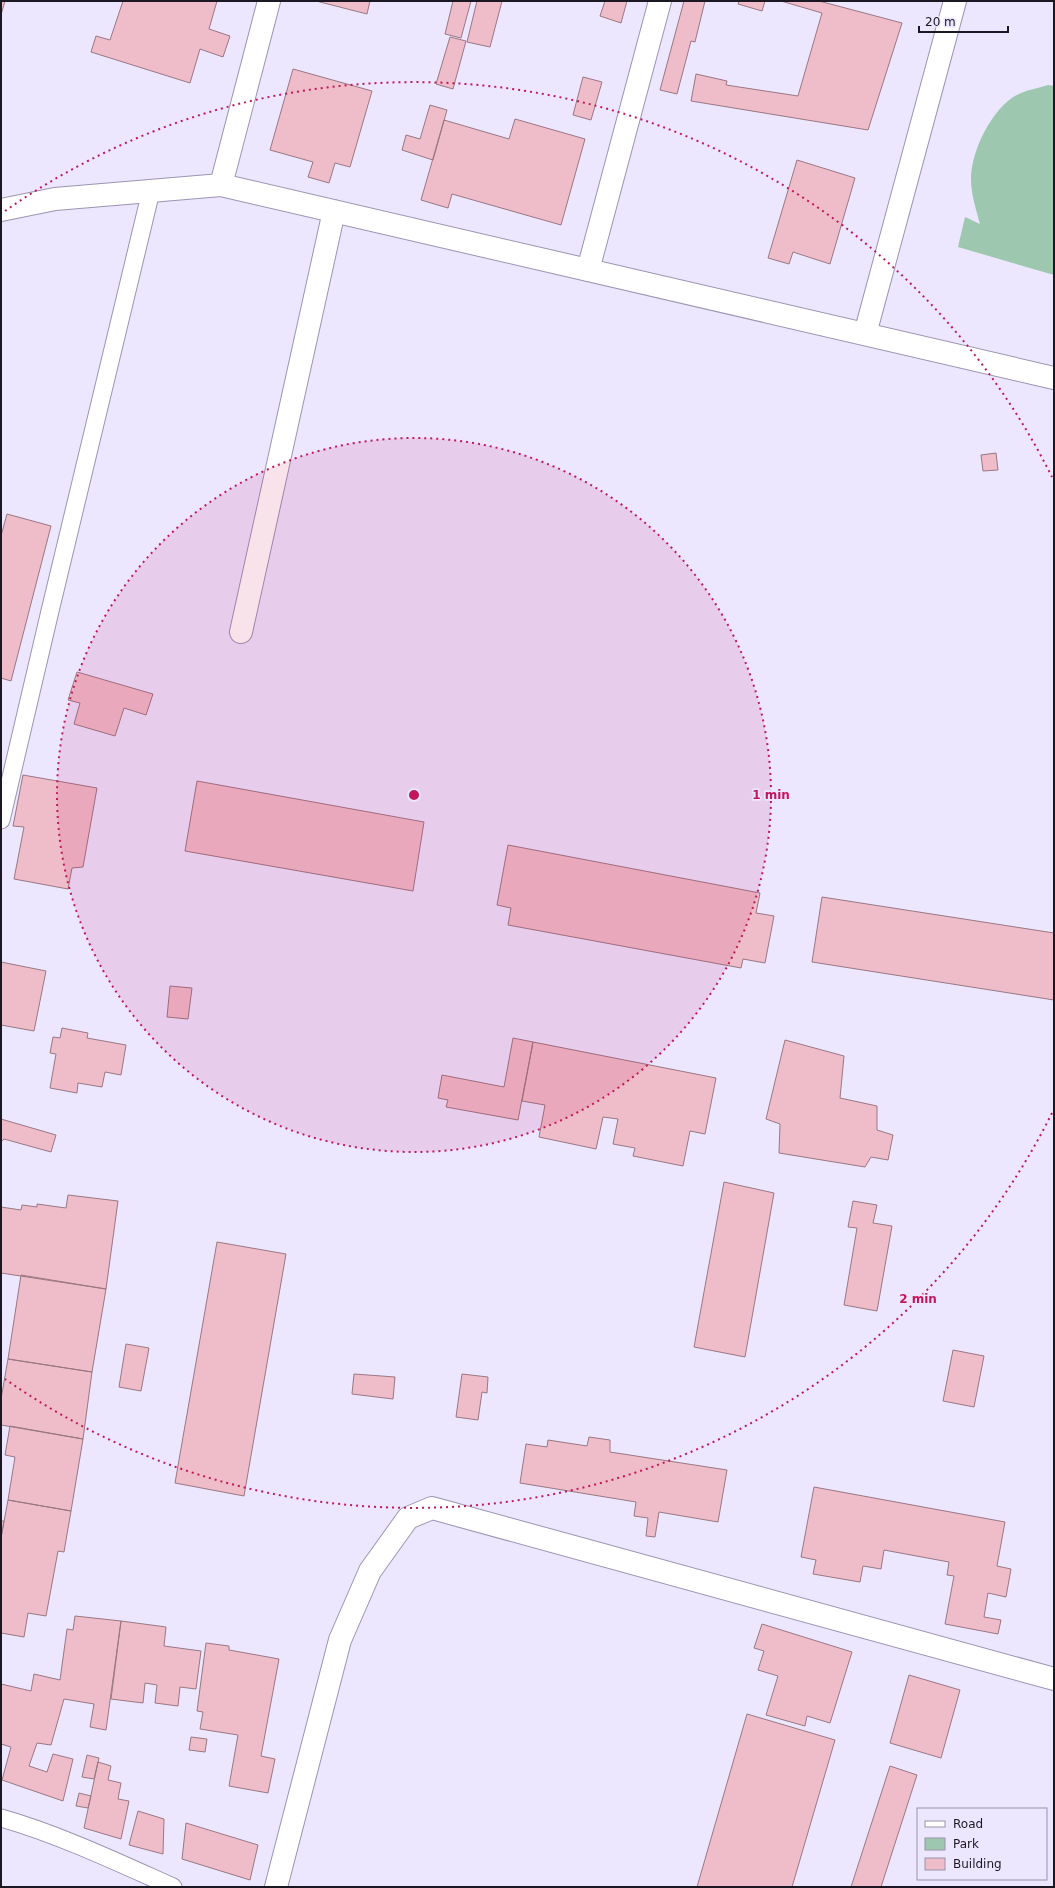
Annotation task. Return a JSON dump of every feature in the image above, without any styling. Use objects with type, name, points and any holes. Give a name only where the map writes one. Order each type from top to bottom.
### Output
[{"type":"street","points":[[221,185],[270,1]]},
{"type":"street","points":[[588,270],[660,1]]},
{"type":"street","points":[[865,334],[955,1]]},
{"type":"street","points":[[1,210],[55,199],[221,185],[1054,378]]},
{"type":"street","points":[[240,632],[334,212]]},
{"type":"street","points":[[276,1887],[340,1640],[370,1571],[408,1518],[432,1508],[1054,1679]]},
{"type":"lane","points":[[1,820],[151,191]]},
{"type":"lane","points":[[1,1818],[95,1853],[173,1887]]},
{"type":"green space","points":[[1048,85],[1054,86],[1054,275],[958,247],[965,217],[980,224],[973,196],[971,179],[975,155],[986,129],[993,117],[1011,99],[1021,93]]},
{"type":"building","points":[[1,1],[5,1],[1,15]]},
{"type":"building","points":[[123,1],[217,1],[209,29],[230,36],[223,57],[200,49],[190,83],[91,52],[96,36],[110,40]]},
{"type":"building","points":[[316,1],[370,1],[367,14]]},
{"type":"building","points":[[453,1],[471,1],[461,38],[445,34]]},
{"type":"building","points":[[477,1],[502,1],[490,47],[467,42]]},
{"type":"building","points":[[605,1],[627,1],[621,23],[600,16]]},
{"type":"building","points":[[684,1],[705,1],[695,42],[691,41],[677,94],[660,90]]},
{"type":"building","points":[[739,1],[765,1],[762,11],[738,4]]},
{"type":"building","points":[[781,1],[819,1],[902,23],[868,130],[691,101],[696,74],[727,81],[726,85],[798,96],[822,13]]},
{"type":"building","points":[[450,37],[466,41],[453,89],[436,84]]},
{"type":"building","points":[[293,69],[372,91],[350,167],[335,163],[329,183],[308,177],[313,162],[270,150]]},
{"type":"building","points":[[583,77],[602,82],[591,120],[573,115]]},
{"type":"building","points":[[430,105],[447,110],[433,160],[402,150],[406,135],[420,139]]},
{"type":"building","points":[[515,119],[585,139],[561,225],[452,194],[448,208],[421,200],[444,120],[509,139]]},
{"type":"building","points":[[797,160],[855,178],[830,264],[793,252],[789,264],[768,258]]},
{"type":"building","points":[[996,453],[998,470],[983,471],[981,455]]},
{"type":"building","points":[[7,514],[51,526],[11,681],[1,678],[1,536]]},
{"type":"building","points":[[77,672],[153,694],[146,715],[124,708],[115,736],[74,724],[80,703],[68,700]]},
{"type":"building","points":[[23,775],[97,788],[83,867],[72,868],[68,889],[14,879],[24,827],[13,826]]},
{"type":"building","points":[[197,781],[424,822],[413,891],[185,851]]},
{"type":"building","points":[[508,845],[760,893],[756,913],[774,916],[765,963],[743,959],[741,968],[508,925],[511,908],[497,905]]},
{"type":"building","points":[[822,897],[1054,933],[1054,1000],[812,962]]},
{"type":"building","points":[[1,962],[46,971],[34,1031],[1,1025]]},
{"type":"building","points":[[170,986],[192,988],[188,1019],[167,1017]]},
{"type":"building","points":[[62,1028],[88,1033],[87,1038],[126,1045],[121,1075],[105,1072],[102,1087],[78,1083],[77,1093],[50,1088],[56,1054],[50,1053],[53,1037],[60,1038]]},
{"type":"building","points":[[513,1038],[533,1042],[518,1120],[446,1107],[448,1100],[438,1098],[442,1075],[504,1087]]},
{"type":"building","points":[[785,1040],[844,1056],[840,1098],[877,1106],[877,1130],[893,1135],[888,1160],[871,1157],[865,1167],[779,1153],[780,1124],[766,1119]]},
{"type":"building","points":[[533,1042],[716,1078],[705,1134],[690,1131],[683,1166],[633,1156],[635,1148],[613,1144],[618,1119],[603,1117],[596,1149],[539,1137],[545,1105],[522,1101]]},
{"type":"building","points":[[1,1119],[56,1135],[51,1152],[4,1139],[1,1142]]},
{"type":"building","points":[[724,1182],[774,1193],[745,1357],[694,1347]]},
{"type":"building","points":[[68,1195],[118,1201],[106,1289],[1,1273],[1,1207],[21,1210],[22,1205],[37,1207],[37,1204],[66,1208]]},
{"type":"building","points":[[853,1201],[877,1205],[873,1223],[892,1226],[877,1311],[844,1305],[857,1228],[848,1227]]},
{"type":"building","points":[[217,1242],[286,1254],[244,1496],[175,1483]]},
{"type":"building","points":[[21,1275],[106,1289],[92,1372],[8,1359]]},
{"type":"building","points":[[126,1344],[149,1348],[141,1391],[119,1387]]},
{"type":"building","points":[[953,1350],[984,1356],[974,1407],[943,1401]]},
{"type":"building","points":[[8,1359],[92,1372],[83,1439],[1,1425],[1,1399]]},
{"type":"building","points":[[354,1374],[395,1377],[393,1399],[352,1394]]},
{"type":"building","points":[[462,1374],[488,1377],[487,1393],[482,1392],[478,1420],[456,1417]]},
{"type":"building","points":[[10,1426],[83,1439],[71,1511],[8,1500],[15,1457],[5,1455]]},
{"type":"building","points":[[589,1437],[610,1440],[610,1452],[727,1470],[718,1522],[659,1512],[655,1537],[646,1536],[648,1518],[634,1516],[636,1502],[520,1483],[526,1444],[547,1447],[548,1440],[587,1446]]},
{"type":"building","points":[[814,1487],[1005,1522],[997,1566],[1011,1569],[1006,1597],[988,1593],[984,1617],[1001,1620],[998,1634],[945,1624],[954,1576],[947,1575],[949,1562],[884,1550],[881,1569],[863,1566],[860,1582],[813,1574],[816,1560],[801,1557]]},
{"type":"building","points":[[8,1500],[71,1511],[64,1552],[58,1551],[46,1616],[28,1613],[24,1637],[1,1633],[1,1538]]},
{"type":"building","points":[[1,1521],[4,1521],[1,1538]]},
{"type":"building","points":[[75,1616],[121,1621],[106,1730],[90,1727],[94,1704],[64,1699],[51,1745],[37,1743],[29,1766],[47,1772],[53,1754],[73,1759],[63,1801],[2,1780],[11,1747],[1,1744],[1,1684],[31,1691],[34,1674],[60,1680],[67,1629],[73,1630]]},
{"type":"building","points":[[121,1621],[166,1627],[164,1646],[201,1651],[196,1689],[180,1687],[178,1706],[155,1703],[157,1685],[145,1683],[143,1703],[111,1699]]},
{"type":"building","points":[[762,1624],[852,1652],[830,1723],[807,1716],[805,1726],[766,1715],[778,1676],[758,1670],[764,1651],[754,1648]]},
{"type":"building","points":[[206,1643],[229,1646],[229,1650],[279,1659],[261,1756],[275,1759],[268,1793],[229,1786],[238,1735],[200,1729],[203,1712],[197,1711]]},
{"type":"building","points":[[909,1675],[960,1690],[941,1758],[890,1743]]},
{"type":"building","points":[[747,1714],[835,1740],[792,1887],[697,1887]]},
{"type":"building","points":[[191,1737],[207,1739],[205,1752],[189,1750]]},
{"type":"building","points":[[87,1755],[99,1758],[94,1779],[82,1777]]},
{"type":"building","points":[[98,1762],[111,1766],[108,1780],[121,1783],[118,1799],[129,1801],[121,1839],[84,1828]]},
{"type":"building","points":[[890,1766],[917,1775],[881,1887],[851,1887]]},
{"type":"building","points":[[79,1793],[91,1796],[88,1808],[76,1806]]},
{"type":"building","points":[[138,1811],[164,1819],[163,1854],[129,1845]]},
{"type":"building","points":[[186,1823],[258,1845],[250,1880],[182,1859]]}]
